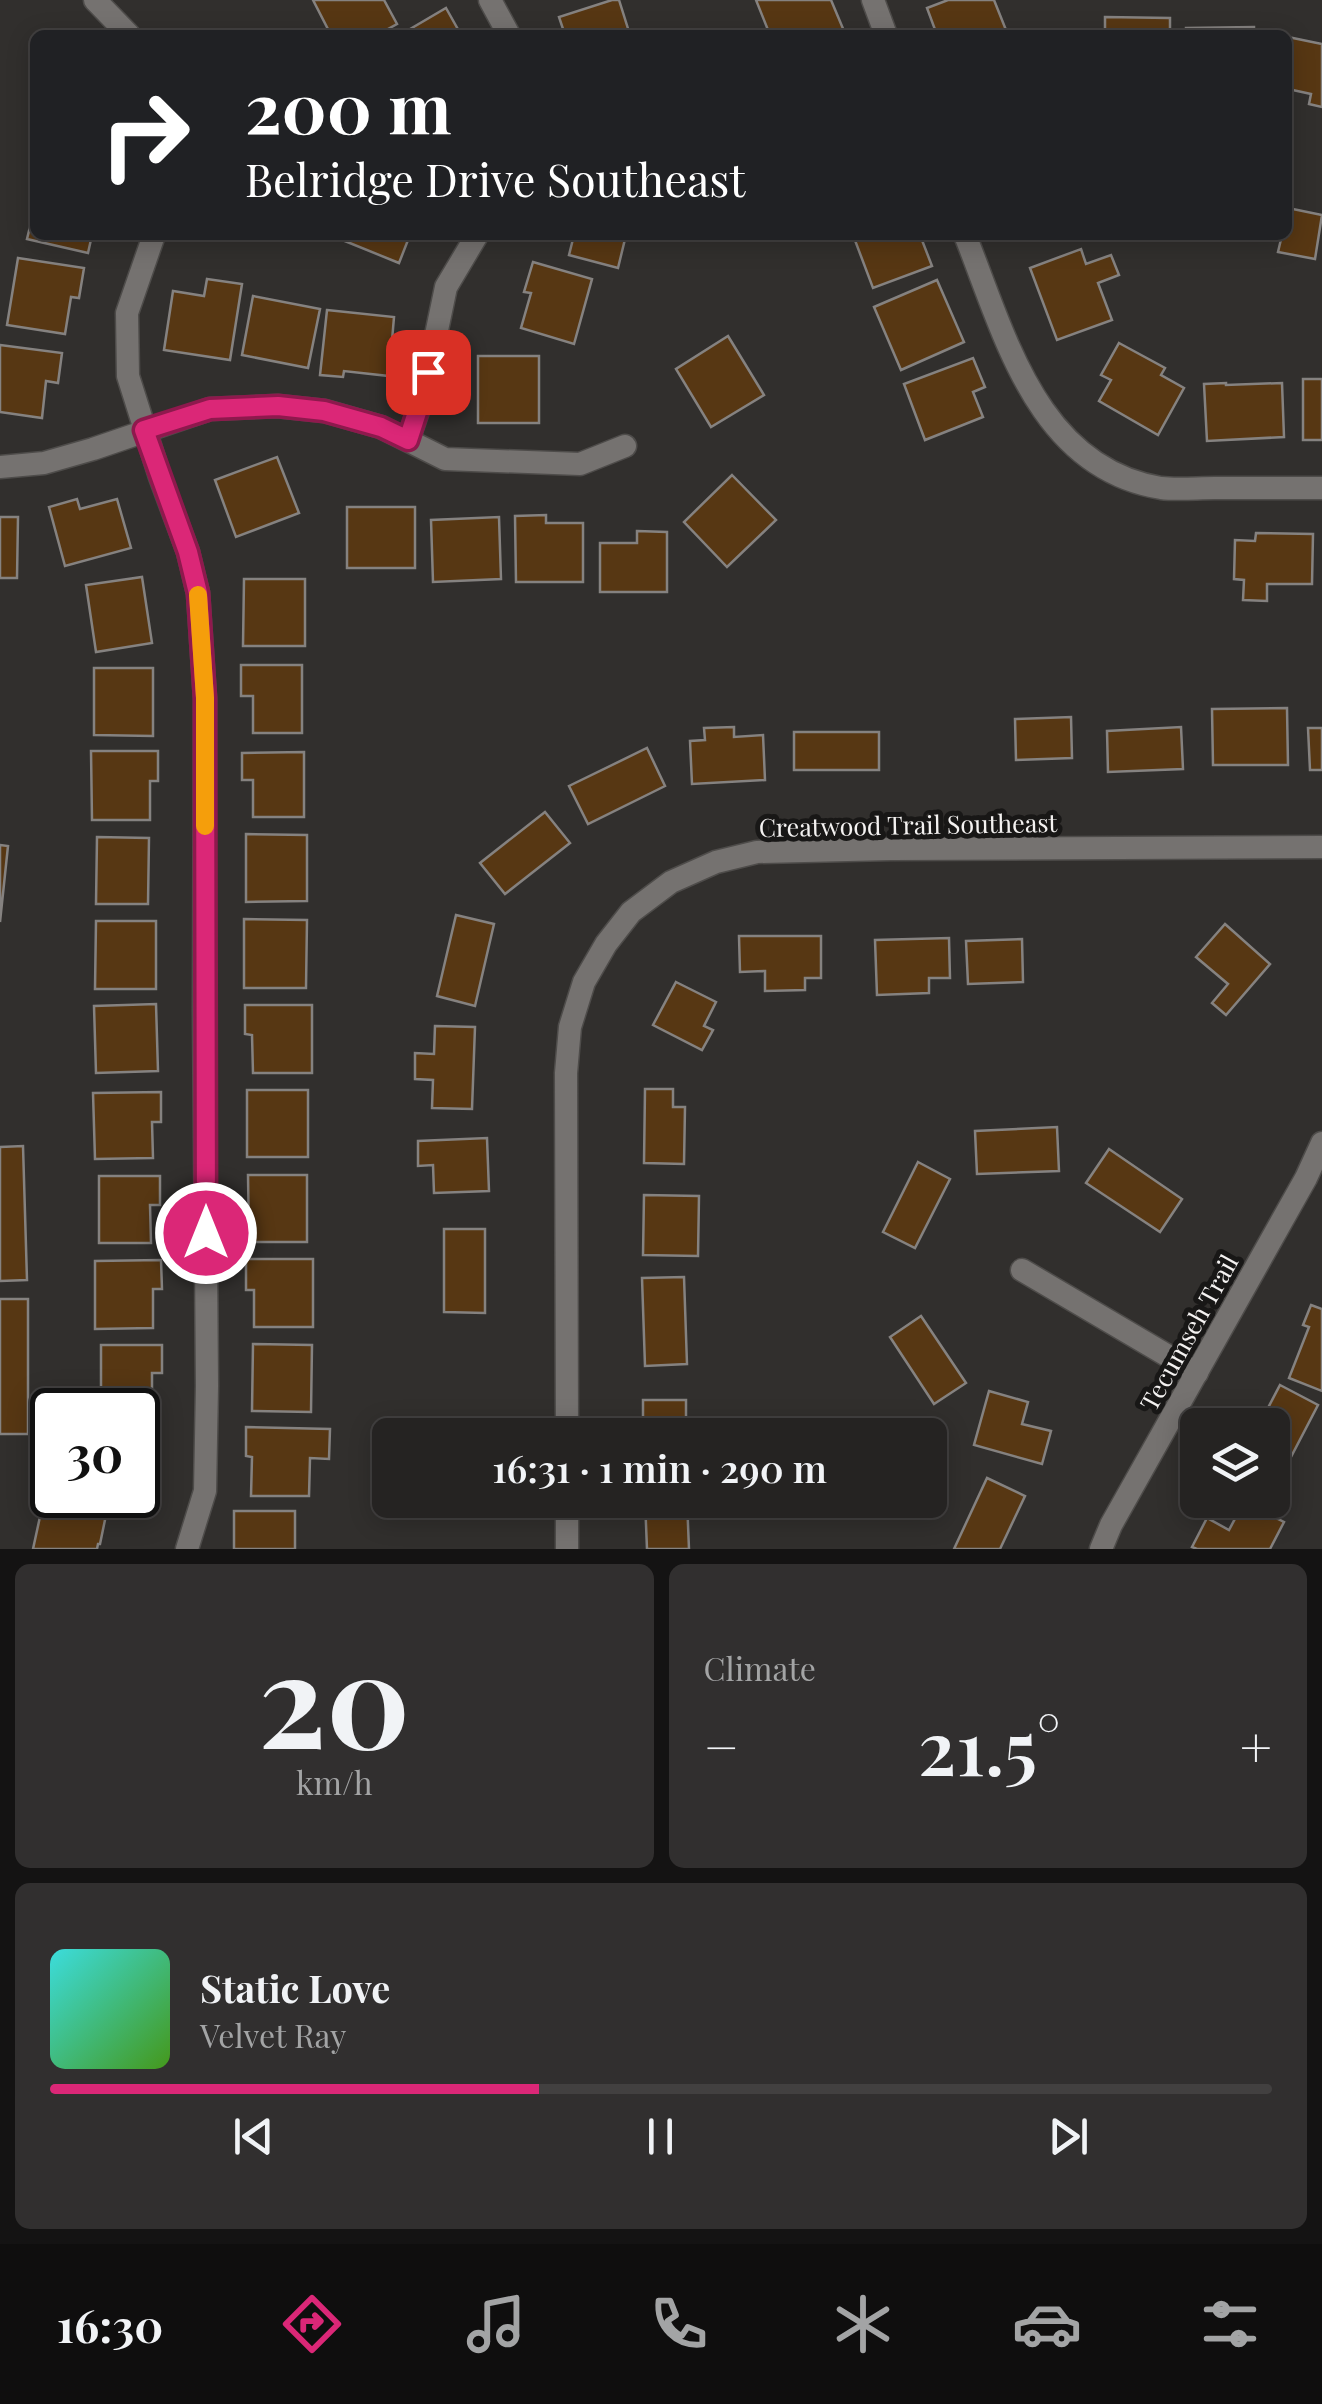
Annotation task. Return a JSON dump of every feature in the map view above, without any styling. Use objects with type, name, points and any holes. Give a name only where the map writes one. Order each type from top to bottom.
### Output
[{"type":"street","points":[[96,0],[124,30]]},
{"type":"street","points":[[490,0],[507,30]]},
{"type":"street","points":[[872,0],[884,30]]},
{"type":"street","points":[[152,240],[128,314],[128,376],[188,552],[198,593],[205,698],[208,1386],[205,1491],[187,1549]]},
{"type":"street","points":[[408,440],[422,397],[446,287],[474,240]]},
{"type":"street","points":[[968,240],[1026,383],[1047,418],[1073,446],[1099,465],[1129,479],[1163,488],[1322,488]]},
{"type":"street","points":[[0,466],[44,462],[93,449],[210,409],[278,406],[324,411],[381,427],[445,459],[580,464],[625,446]]},
{"type":"street","name":"Creatwood Trail Southeast","points":[[567,1418],[566,1073],[570,1027],[584,982],[631,912],[671,882],[716,862],[757,852],[1322,847]]},
{"type":"street","name":"Tecumseh Trail","points":[[1101,1549],[1306,1178],[1322,1142]]},
{"type":"street","points":[[1022,1270],[1196,1373]]},
{"type":"street","points":[[567,1518],[567,1549]]},
{"type":"building","points":[[313,0],[384,0],[397,24],[386,30],[328,30]]},
{"type":"building","points":[[619,0],[628,30],[563,30],[559,17]]},
{"type":"building","points":[[756,0],[831,0],[844,30],[768,30]]},
{"type":"building","points":[[948,0],[994,0],[1006,30],[935,30],[927,8]]},
{"type":"building","points":[[446,8],[458,30],[409,30]]},
{"type":"building","points":[[1105,17],[1170,18],[1170,30],[1105,30]]},
{"type":"building","points":[[1254,27],[1254,30],[1186,30]]},
{"type":"building","points":[[1292,38],[1322,44],[1322,107],[1309,104],[1311,94],[1292,90]]},
{"type":"building","points":[[1292,209],[1322,215],[1315,259],[1278,252],[1281,240],[1292,240]]},
{"type":"building","points":[[31,240],[91,240],[88,253]]},
{"type":"building","points":[[342,240],[408,240],[399,263]]},
{"type":"building","points":[[573,240],[625,240],[618,268],[569,255]]},
{"type":"building","points":[[855,240],[922,240],[932,266],[873,288]]},
{"type":"building","points":[[1081,249],[1086,264],[1111,255],[1119,275],[1098,283],[1112,320],[1057,340],[1030,268]]},
{"type":"building","points":[[18,258],[84,268],[79,298],[71,297],[65,334],[7,325]]},
{"type":"building","points":[[533,262],[592,279],[574,344],[521,328],[531,293],[524,292]]},
{"type":"building","points":[[207,279],[242,284],[230,360],[164,350],[173,291],[204,296]]},
{"type":"building","points":[[937,280],[964,342],[901,370],[874,307]]},
{"type":"building","points":[[253,296],[320,309],[308,368],[242,355]]},
{"type":"building","points":[[327,310],[394,317],[389,376],[344,371],[343,377],[320,375]]},
{"type":"building","points":[[728,336],[764,395],[711,427],[676,369]]},
{"type":"building","points":[[1119,343],[1165,368],[1161,375],[1184,388],[1158,435],[1099,401],[1111,380],[1101,375]]},
{"type":"building","points":[[0,345],[62,353],[58,383],[46,381],[42,418],[0,412]]},
{"type":"building","points":[[478,356],[539,356],[539,423],[478,423]]},
{"type":"building","points":[[973,358],[985,387],[973,392],[983,417],[925,440],[904,384]]},
{"type":"building","points":[[1303,379],[1322,379],[1322,440],[1303,440]]},
{"type":"building","points":[[1282,383],[1284,437],[1207,441],[1204,384]]},
{"type":"building","points":[[277,457],[299,513],[236,537],[215,480]]},
{"type":"building","points":[[732,475],[776,520],[727,567],[684,522]]},
{"type":"building","points":[[77,499],[80,509],[117,499],[131,548],[65,566],[49,507]]},
{"type":"building","points":[[347,507],[415,507],[415,568],[347,568]]},
{"type":"building","points":[[546,515],[546,523],[583,523],[583,582],[516,582],[515,516]]},
{"type":"building","points":[[0,517],[18,517],[17,578],[0,578]]},
{"type":"building","points":[[499,517],[501,579],[433,582],[431,520]]},
{"type":"building","points":[[637,531],[667,532],[667,592],[600,592],[600,543],[637,543]]},
{"type":"building","points":[[1256,533],[1313,534],[1312,584],[1267,584],[1267,601],[1243,600],[1244,580],[1234,579],[1235,540],[1255,541]]},
{"type":"building","points":[[142,577],[152,643],[96,652],[86,585]]},
{"type":"building","points":[[244,579],[305,579],[305,646],[243,646]]},
{"type":"building","points":[[241,665],[302,665],[302,733],[253,733],[253,696],[241,696]]},
{"type":"building","points":[[94,668],[153,668],[153,736],[94,735]]},
{"type":"building","points":[[1287,708],[1288,765],[1213,765],[1212,709]]},
{"type":"building","points":[[1071,717],[1072,758],[1016,760],[1015,719]]},
{"type":"building","points":[[734,727],[734,737],[763,735],[765,780],[692,784],[690,741],[705,740],[704,728]]},
{"type":"building","points":[[1181,727],[1183,769],[1108,772],[1107,731]]},
{"type":"building","points":[[1308,728],[1322,728],[1322,770],[1310,770]]},
{"type":"building","points":[[794,732],[879,732],[879,770],[794,770]]},
{"type":"building","points":[[647,748],[665,786],[588,824],[569,786]]},
{"type":"building","points":[[91,751],[158,751],[158,781],[150,781],[150,820],[92,820]]},
{"type":"building","points":[[304,752],[304,817],[253,817],[253,780],[242,780],[242,753]]},
{"type":"building","points":[[545,812],[570,843],[505,894],[480,863]]},
{"type":"building","points":[[246,834],[307,835],[307,901],[246,902]]},
{"type":"building","points":[[97,837],[149,838],[148,904],[96,904]]},
{"type":"building","points":[[0,845],[8,846],[0,922]]},
{"type":"building","points":[[456,915],[494,924],[475,1006],[437,996]]},
{"type":"building","points":[[244,919],[307,920],[306,988],[244,988]]},
{"type":"building","points":[[96,921],[156,921],[156,989],[95,989]]},
{"type":"building","points":[[1225,924],[1270,964],[1226,1015],[1212,1003],[1228,984],[1196,957]]},
{"type":"building","points":[[739,936],[821,936],[821,978],[805,978],[805,990],[765,991],[765,971],[740,972]]},
{"type":"building","points":[[949,938],[950,978],[929,978],[929,993],[877,995],[875,940]]},
{"type":"building","points":[[1022,939],[1023,982],[968,984],[966,941]]},
{"type":"building","points":[[676,982],[716,1002],[704,1026],[713,1030],[702,1050],[653,1025]]},
{"type":"building","points":[[156,1004],[158,1071],[96,1073],[94,1006]]},
{"type":"building","points":[[245,1005],[312,1005],[312,1073],[253,1073],[252,1035],[245,1034]]},
{"type":"building","points":[[435,1026],[475,1027],[472,1109],[432,1108],[433,1080],[415,1079],[415,1053],[434,1054]]},
{"type":"building","points":[[645,1089],[673,1089],[673,1107],[685,1107],[684,1164],[644,1163]]},
{"type":"building","points":[[247,1090],[308,1090],[308,1157],[247,1157]]},
{"type":"building","points":[[161,1092],[161,1122],[152,1122],[153,1158],[95,1159],[93,1093]]},
{"type":"building","points":[[1057,1127],[1059,1171],[977,1174],[975,1131]]},
{"type":"building","points":[[487,1138],[489,1191],[434,1193],[433,1165],[418,1166],[418,1141]]},
{"type":"building","points":[[23,1146],[27,1280],[0,1281],[0,1147]]},
{"type":"building","points":[[1109,1149],[1182,1199],[1160,1232],[1086,1183]]},
{"type":"building","points":[[918,1162],[950,1179],[915,1248],[883,1232]]},
{"type":"building","points":[[248,1175],[307,1175],[307,1242],[249,1242]]},
{"type":"building","points":[[99,1176],[160,1176],[160,1205],[150,1205],[151,1243],[99,1243]]},
{"type":"building","points":[[644,1195],[699,1196],[698,1256],[643,1255]]},
{"type":"building","points":[[444,1229],[485,1229],[485,1313],[444,1312]]},
{"type":"building","points":[[246,1259],[313,1259],[313,1327],[254,1327],[254,1290],[246,1290]]},
{"type":"building","points":[[161,1260],[162,1289],[153,1289],[153,1328],[95,1329],[95,1261]]},
{"type":"building","points":[[684,1277],[687,1364],[645,1366],[642,1278]]},
{"type":"building","points":[[0,1299],[28,1299],[28,1434],[0,1434]]},
{"type":"building","points":[[1311,1305],[1322,1309],[1322,1391],[1289,1378],[1309,1327],[1303,1325]]},
{"type":"building","points":[[921,1316],[966,1383],[934,1404],[890,1337]]},
{"type":"building","points":[[253,1344],[312,1345],[311,1412],[252,1411]]},
{"type":"building","points":[[101,1345],[162,1345],[162,1373],[152,1373],[152,1388],[101,1388]]},
{"type":"building","points":[[1280,1385],[1318,1405],[1290,1459],[1290,1408],[1268,1408]]},
{"type":"building","points":[[989,1391],[1028,1402],[1022,1424],[1051,1431],[1042,1464],[974,1445]]},
{"type":"building","points":[[643,1400],[686,1400],[686,1418],[643,1418]]},
{"type":"building","points":[[246,1427],[330,1429],[329,1459],[310,1458],[309,1496],[251,1496],[252,1457],[246,1456]]},
{"type":"building","points":[[987,1478],[1025,1496],[1000,1549],[954,1549]]},
{"type":"building","points":[[234,1511],[295,1511],[295,1549],[234,1549]]},
{"type":"building","points":[[40,1518],[105,1518],[97,1549],[33,1549]]},
{"type":"building","points":[[646,1518],[688,1518],[689,1549],[647,1549]]},
{"type":"building","points":[[1207,1518],[1229,1530],[1235,1518],[1276,1518],[1284,1522],[1270,1549],[1192,1547]]},
{"type":"slow traffic","points":[[198,595],[205,698],[205,826]]},
{"type":"route","points":[[206,1233],[205,698],[198,593],[188,552],[144,430],[210,409],[278,406],[324,411],[381,427],[408,440],[428,372]]}]
